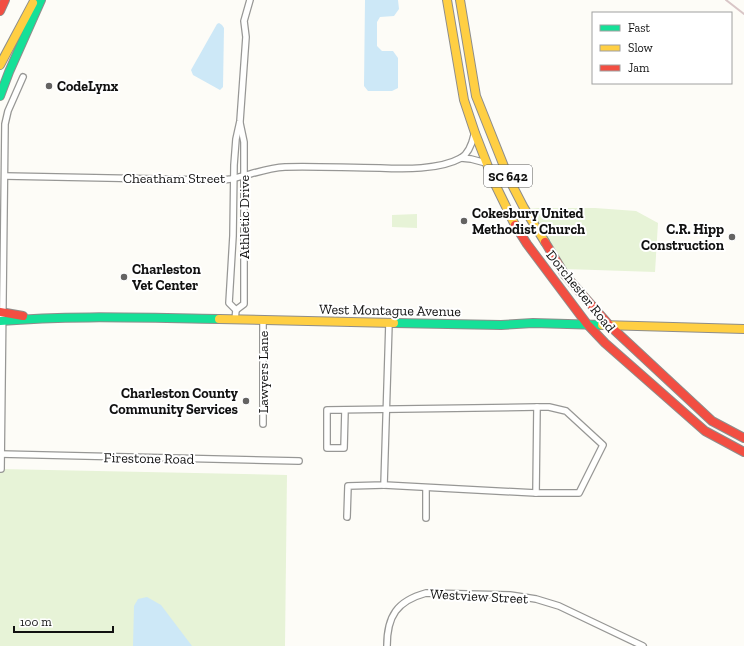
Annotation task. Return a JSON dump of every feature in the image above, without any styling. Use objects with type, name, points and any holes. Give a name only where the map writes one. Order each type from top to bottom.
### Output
[{"type":"main road","points":[[0,11],[5,0]]},
{"type":"main road","points":[[0,65],[35,0]]},
{"type":"main road","points":[[0,96],[41,0]]},
{"type":"main road","name":"Dorchester Road","points":[[447,0],[464,100],[486,163],[497,189],[519,232],[587,324],[605,343],[705,431],[744,452]]},
{"type":"main road","name":"Dorchester Road","points":[[460,0],[476,96],[509,179],[524,208],[565,275],[610,326],[712,421],[744,438]]},
{"type":"main road","name":"West Montague Avenue","points":[[1,317],[501,325],[533,323],[744,329]]},
{"type":"street","name":"Athletic Drive","points":[[236,310],[229,303],[233,236],[233,178],[236,140],[240,121],[246,37],[244,21],[250,0]]},
{"type":"street","points":[[1,469],[1,317],[5,124],[8,111],[23,77]]},
{"type":"street","name":"Athletic Drive","points":[[235,320],[236,310],[244,304],[244,142],[240,121]]},
{"type":"street","points":[[461,158],[468,152],[473,142],[475,133]]},
{"type":"street","name":"Cheatham Street","points":[[5,176],[210,180],[233,178],[259,171],[287,167],[418,168],[461,158],[486,163]]},
{"type":"street","name":"Lawyers Lane","points":[[263,320],[263,424]]},
{"type":"street","points":[[384,485],[389,323]]},
{"type":"street","points":[[345,410],[344,448],[327,448],[327,410],[549,406],[566,410],[603,445],[579,493],[536,493],[384,485],[348,486],[347,517]]},
{"type":"street","points":[[536,493],[537,407]]},
{"type":"street","name":"Firestone Road","points":[[0,454],[299,461]]},
{"type":"street","points":[[426,488],[426,518]]},
{"type":"street","name":"Westview Street","points":[[387,646],[388,626],[394,614],[402,604],[414,596],[426,593],[510,596],[536,599],[559,606],[643,646]]},
{"type":"green space","points":[[595,208],[636,211],[658,223],[655,272],[565,269],[528,209]]},
{"type":"green space","points":[[417,214],[417,228],[392,227],[392,215]]},
{"type":"green space","points":[[0,469],[287,475],[285,646],[0,646]]},
{"type":"water","points":[[365,0],[398,0],[399,9],[394,16],[380,17],[377,22],[377,46],[382,51],[393,51],[398,58],[398,88],[392,91],[368,91],[364,86]]},
{"type":"water","points":[[219,23],[224,28],[223,87],[220,90],[193,75],[191,70],[217,24]]},
{"type":"water","points":[[147,597],[161,605],[192,646],[133,646],[134,606],[138,599]]},
{"type":"railway","points":[[726,0],[744,14]]},
{"type":"traffic: fast","points":[[0,96],[41,0]]},
{"type":"traffic: fast","points":[[0,321],[82,317],[219,319]]},
{"type":"traffic: fast","points":[[394,323],[501,325],[533,323],[602,325]]},
{"type":"traffic: slow","points":[[447,0],[464,100],[494,182],[515,225]]},
{"type":"traffic: slow","points":[[460,0],[476,96],[509,179],[524,208],[545,242]]},
{"type":"traffic: slow","points":[[0,65],[33,3]]},
{"type":"traffic: slow","points":[[219,319],[394,323]]},
{"type":"traffic: slow","points":[[602,325],[744,329]]},
{"type":"traffic: jam","points":[[0,11],[5,0]]},
{"type":"traffic: jam","points":[[515,225],[527,244],[587,324],[605,343],[705,431],[744,452]]},
{"type":"traffic: jam","points":[[545,242],[565,275],[610,326],[712,421],[744,438]]},
{"type":"traffic: jam","points":[[0,312],[23,316]]},
{"type":"place","name":"CodeLynx","points":[[49,86]]},
{"type":"place","name":"Cokesbury United Methodist Church","points":[[464,221]]},
{"type":"place","name":"C.R. Hipp Construction","points":[[732,237]]},
{"type":"place","name":"Charleston Vet Center","points":[[124,277]]},
{"type":"place","name":"Charleston County Community Services","points":[[246,401]]}]
